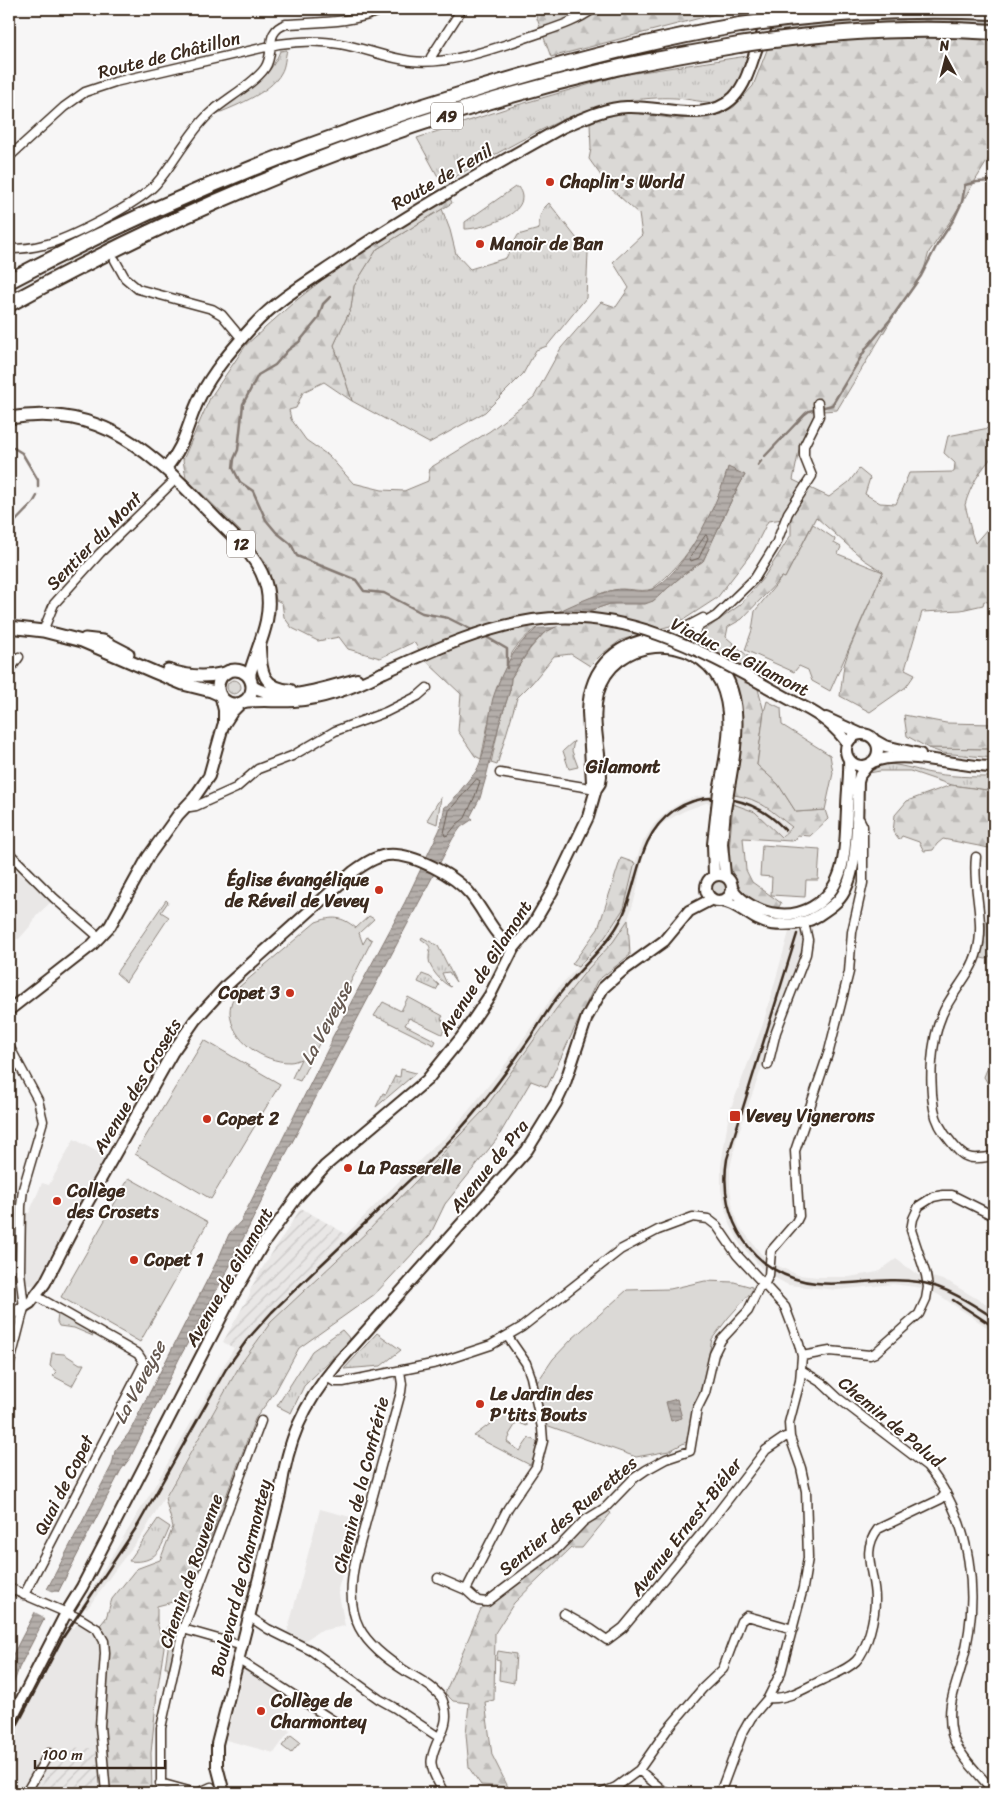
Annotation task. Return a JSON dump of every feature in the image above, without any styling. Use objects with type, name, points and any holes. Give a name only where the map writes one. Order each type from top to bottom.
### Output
[{"type":"highway","name":"A9","points":[[9,282],[87,242],[203,188],[294,152],[374,122],[565,64],[664,39],[740,25],[830,14],[948,10],[994,12]]},
{"type":"highway","name":"A9","points":[[9,304],[94,259],[202,208],[303,166],[478,106],[572,79],[634,64],[739,46],[813,36],[938,30],[994,32]]},
{"type":"main road","name":"12","points":[[9,418],[40,415],[57,416],[96,425],[124,439],[166,468],[248,551],[263,575],[267,589],[268,604],[267,618],[252,667],[251,694],[242,703],[230,704],[210,691],[182,684],[71,638],[43,631],[9,627]]},
{"type":"main road","name":"12","points":[[71,638],[102,641],[136,658],[180,674],[202,677],[228,672],[245,661],[260,645]]},
{"type":"main road","points":[[220,697],[218,684],[228,672],[242,672],[251,683]]},
{"type":"street","points":[[9,249],[44,245],[99,224],[155,185],[200,124],[258,76],[266,67],[270,58],[272,34],[280,26],[351,19],[384,9]]},
{"type":"street","points":[[432,61],[431,57],[462,9]]},
{"type":"street","name":"Route de Châtillon","points":[[9,157],[64,106],[85,92],[114,82],[270,46],[297,42],[339,43],[412,61],[432,61],[498,48],[562,25],[593,9]]},
{"type":"street","name":"Route de Fenil","points":[[166,468],[181,446],[200,396],[214,374],[242,339],[264,316],[312,278],[446,192],[562,128],[593,114],[615,108],[641,107],[693,112],[710,110],[725,103],[734,96],[743,84],[762,36],[778,9]]},
{"type":"street","points":[[116,260],[125,278],[134,287],[144,292],[212,309],[222,315],[242,339]]},
{"type":"street","points":[[690,644],[696,629],[716,616],[755,578],[776,544],[788,513],[812,476],[804,456],[804,446],[816,423],[818,406]]},
{"type":"street","name":"Sentier du Mont","points":[[43,631],[54,604],[100,553],[177,478]]},
{"type":"street","points":[[667,637],[723,608]]},
{"type":"street","name":"Viaduc de Gilamont","points":[[251,683],[262,691],[276,695],[319,691],[366,682],[382,673],[449,645],[494,629],[532,620],[555,618],[599,619],[641,628],[662,635],[709,656],[822,718],[842,736],[847,744]]},
{"type":"street","name":"Avenue de Gilamont","points":[[596,789],[592,782],[588,701],[598,673],[613,655],[627,646],[648,638],[667,637],[699,648],[714,660],[728,681],[737,723],[736,739],[713,844],[714,875]]},
{"type":"street","points":[[260,645],[261,670],[270,683],[285,689],[319,691]]},
{"type":"street","name":"Avenue de Gilamont","points":[[9,1724],[62,1612],[79,1592],[228,1304],[277,1223],[325,1166],[427,1080],[461,1038],[490,995],[513,949],[532,926],[553,890],[588,818],[596,789],[600,783],[602,776],[595,710],[600,685],[611,668],[620,660],[638,650],[657,646],[678,649],[692,654],[703,661],[720,682],[727,708],[728,739],[724,792]]},
{"type":"street","points":[[9,671],[19,657]]},
{"type":"street","points":[[187,806],[196,806],[236,788],[258,770],[292,756],[335,730],[386,712],[418,696],[428,688]]},
{"type":"street","name":"Viaduc de Gilamont","points":[[242,703],[295,701],[319,691]]},
{"type":"street","points":[[220,697],[224,710],[224,726]]},
{"type":"street","points":[[9,1010],[100,938],[112,923],[148,857],[209,776],[215,750],[224,726],[232,712],[242,703]]},
{"type":"street","name":"Viaduc de Gilamont","points":[[822,718],[831,719],[862,734]]},
{"type":"street","points":[[876,741],[878,752],[863,769],[859,778],[854,861],[848,884],[844,893],[830,908],[804,922],[788,925],[769,924],[755,919],[731,903],[717,900],[708,895],[706,888],[708,880],[714,875],[725,875],[730,880],[732,888],[736,893],[745,901],[766,912],[792,914],[811,908],[826,898],[838,880],[844,854],[849,760],[846,752],[847,744],[854,736],[862,734],[871,736],[885,746],[931,757],[947,763]]},
{"type":"street","points":[[849,760],[858,765],[890,757],[962,766],[994,767]]},
{"type":"street","points":[[500,773],[596,789]]},
{"type":"street","name":"Avenue de Gilamont","points":[[721,809],[725,875]]},
{"type":"street","points":[[765,1283],[769,1275],[772,1250],[799,1216],[795,1151],[829,1051],[849,972],[852,932],[863,882],[863,826],[860,820],[846,813]]},
{"type":"street","points":[[9,853],[54,898],[100,938]]},
{"type":"street","name":"Avenue des Crosets","points":[[9,1316],[24,1308],[36,1296],[172,1053],[195,1020],[227,985],[353,872],[371,861],[387,855],[404,856],[414,860],[447,876],[461,886],[472,896],[495,933],[513,949]]},
{"type":"street","points":[[976,858],[974,869],[979,903],[980,930],[977,952],[941,1016],[936,1034],[932,1082],[934,1110],[944,1134],[959,1152],[969,1158],[994,1156]]},
{"type":"street","name":"Avenue de Pra","points":[[686,914],[690,905],[706,888]]},
{"type":"street","points":[[717,900],[729,897],[732,888]]},
{"type":"street","name":"Avenue de Pra","points":[[326,1377],[527,1150],[556,1103],[564,1086],[587,1017],[603,988],[621,972],[664,941],[686,914],[698,905],[717,900]]},
{"type":"street","points":[[768,1065],[776,1032],[806,954],[808,940],[804,922]]},
{"type":"street","points":[[9,1046],[40,1105],[42,1121],[23,1189],[20,1272],[24,1308],[9,1367]]},
{"type":"street","points":[[802,1356],[830,1351],[870,1355],[875,1353],[918,1314],[926,1299],[928,1284],[924,1265],[912,1234],[911,1226],[916,1210],[923,1202],[938,1195],[952,1195],[994,1216]]},
{"type":"street","points":[[326,1377],[335,1382],[343,1382],[400,1371],[455,1358],[491,1345],[508,1336],[620,1250],[658,1230],[686,1218],[699,1217],[712,1222],[721,1230],[737,1255],[765,1283],[785,1307],[799,1344],[802,1356],[800,1381],[790,1414],[790,1437],[801,1468],[806,1490],[808,1550],[803,1588],[794,1629],[781,1672],[768,1698],[751,1718],[742,1734],[720,1793]]},
{"type":"street","name":"Sentier des Ruerettes","points":[[466,1590],[478,1600],[486,1602],[558,1548],[584,1521],[605,1508],[640,1474],[666,1459],[690,1452],[697,1409],[705,1393],[714,1354],[721,1340],[748,1311],[759,1288],[765,1283]]},
{"type":"street","name":"Quai de Copet","points":[[24,1595],[144,1363],[138,1354],[36,1296]]},
{"type":"street","points":[[438,1578],[466,1590],[508,1508],[536,1467],[543,1442],[542,1428],[526,1362],[508,1336]]},
{"type":"street","name":"Chemin de Palud","points":[[768,1698],[775,1699],[791,1695],[848,1668],[857,1660],[868,1640],[875,1599],[868,1550],[874,1534],[878,1529],[941,1499],[946,1493],[939,1480],[927,1466],[838,1398],[822,1383],[801,1370]]},
{"type":"street","name":"Chemin de la Confrérie","points":[[400,1371],[401,1392],[355,1562],[350,1589],[360,1632],[384,1657],[430,1686],[442,1698],[447,1715],[446,1724],[440,1738]]},
{"type":"street","name":"Boulevard de Charmontey","points":[[224,1793],[217,1766],[217,1744],[280,1494],[284,1467],[294,1432],[312,1396],[326,1377]]},
{"type":"street","name":"Chemin de Rouvenne","points":[[161,1793],[161,1728],[183,1629],[261,1421]]},
{"type":"street","name":"Avenue Ernest-Biéler","points":[[564,1614],[607,1640],[623,1628],[706,1528],[766,1450],[785,1437],[790,1437]]},
{"type":"street","points":[[946,1493],[961,1528],[967,1550],[972,1597],[965,1649],[949,1709],[952,1736],[963,1755],[994,1792]]},
{"type":"street","points":[[9,1588],[81,1619],[96,1629],[104,1641],[105,1653],[100,1717],[106,1793]]},
{"type":"street","points":[[250,1616],[268,1629],[312,1651],[379,1699],[440,1738],[431,1758],[432,1766],[444,1793]]},
{"type":"street","points":[[602,1793],[616,1787],[639,1770],[667,1730],[723,1668],[741,1621],[747,1616],[794,1629]]},
{"type":"street","points":[[183,1629],[243,1646]]},
{"type":"street","points":[[239,1660],[337,1723]]},
{"type":"street","points":[[26,1793],[49,1754]]},
{"type":"street","points":[[639,1770],[666,1793]]},
{"type":"street","points":[[160,1783],[197,1793],[211,1787]]},
{"type":"shaded area","points":[[734,795],[750,797],[764,805],[792,827],[781,837],[755,812],[736,805],[706,803],[684,811],[663,823],[653,834],[644,850],[636,894],[628,920],[613,942],[586,971],[556,1009],[484,1110],[368,1231],[271,1322],[240,1365],[143,1534],[87,1609],[81,1606],[150,1494],[234,1348],[261,1318],[434,1146],[446,1137],[465,1115],[508,1061],[559,987],[605,937],[624,908],[635,863],[643,842],[654,824],[669,810],[685,800],[700,796]]},
{"type":"shaded area","points":[[9,863],[51,902],[36,916],[33,923],[19,939],[9,938]]},
{"type":"shaded area","points":[[789,932],[803,932],[801,957],[737,1137],[730,1168],[733,1209],[740,1227],[761,1254],[778,1266],[798,1275],[849,1277],[878,1272],[896,1259],[918,1275],[926,1275],[949,1282],[994,1309],[994,1332],[939,1295],[923,1288],[893,1284],[837,1290],[788,1285],[765,1272],[740,1244],[729,1222],[721,1190],[721,1166],[729,1113],[763,1024]]},
{"type":"shaded area","name":"Collège des Crosets","points":[[74,1139],[105,1156],[37,1282],[34,1285],[29,1285],[26,1281],[22,1245],[24,1213],[29,1213],[42,1183],[49,1185]]},
{"type":"shaded area","points":[[301,1208],[346,1234],[261,1318],[234,1348],[223,1342],[261,1270]]},
{"type":"shaded area","points":[[320,1509],[358,1519],[338,1589],[345,1626],[319,1631],[303,1642],[287,1633]]},
{"type":"shaded area","points":[[81,1619],[97,1629],[104,1641],[101,1749],[70,1750],[36,1793],[9,1793],[9,1734],[63,1630],[68,1627],[74,1628]]},
{"type":"shaded area","name":"Collège de Charmontey","points":[[245,1665],[296,1697],[279,1724],[290,1731],[274,1753],[226,1740]]},
{"type":"shaded area","points":[[70,1747],[101,1749],[106,1793],[36,1793],[59,1758],[63,1758],[63,1754],[67,1754],[66,1750],[70,1750]]},
{"type":"green space","points":[[540,9],[725,9],[727,11],[551,57],[535,13]]},
{"type":"green space","points":[[785,9],[994,9],[994,150],[929,252],[923,273],[890,322],[837,410],[823,411],[799,450],[793,480],[829,497],[849,482],[859,469],[870,478],[865,494],[880,503],[896,504],[909,473],[954,472],[955,463],[944,453],[948,436],[989,428],[994,422],[994,455],[976,478],[965,505],[975,543],[994,521],[994,604],[984,601],[983,605],[961,610],[922,612],[905,669],[915,674],[906,687],[870,712],[840,696],[844,665],[849,650],[883,572],[863,559],[816,517],[785,578],[782,577],[742,619],[728,627],[726,637],[750,658],[764,712],[757,765],[778,784],[796,812],[825,810],[828,819],[810,836],[797,835],[796,839],[791,841],[743,838],[746,870],[752,882],[781,903],[779,907],[762,907],[740,889],[728,863],[733,804],[755,812],[781,837],[792,827],[772,811],[752,799],[734,795],[742,738],[739,694],[731,677],[702,651],[698,645],[698,638],[701,633],[740,605],[764,577],[791,535],[791,518],[768,521],[753,551],[717,598],[677,624],[621,640],[590,666],[571,654],[554,656],[517,698],[497,765],[491,763],[499,725],[510,690],[511,678],[530,649],[544,633],[583,613],[610,604],[653,601],[684,574],[703,561],[745,475],[728,468],[717,502],[700,535],[678,565],[652,589],[619,589],[596,595],[551,618],[518,645],[512,653],[494,699],[481,759],[475,756],[458,731],[461,694],[426,661],[414,642],[380,658],[348,649],[339,637],[318,641],[292,628],[284,617],[282,603],[276,600],[268,566],[246,537],[186,478],[183,460],[210,398],[246,345],[293,303],[356,253],[450,198],[452,203],[377,249],[354,286],[351,308],[334,345],[352,401],[324,382],[303,392],[296,408],[289,410],[291,419],[306,440],[329,456],[353,483],[382,490],[404,491],[428,481],[430,468],[490,431],[534,397],[561,348],[601,302],[616,307],[629,288],[613,262],[642,235],[639,214],[609,187],[589,159],[591,149],[590,123],[628,112],[677,119],[719,115],[734,107],[753,86],[779,19]]},
{"type":"green space","points":[[287,50],[282,71],[269,87],[250,99],[211,116],[261,79],[273,65],[280,51]]},
{"type":"green space","points":[[747,56],[734,89],[724,99],[717,102],[663,98],[625,101],[602,106],[555,123],[442,184],[417,138],[514,106],[622,75]]},
{"type":"green space","points":[[515,187],[518,187],[522,196],[520,204],[514,211],[495,222],[465,229],[465,222]]},
{"type":"green space","points":[[549,203],[588,253],[586,298],[547,346],[536,350],[523,374],[485,412],[429,443],[352,401],[334,345],[351,308],[354,286],[377,249],[442,209],[456,254],[470,269],[506,258],[518,235],[539,229],[541,215]]},
{"type":"green space","points":[[813,524],[835,539],[834,543],[841,547],[838,554],[883,572],[830,691],[812,681],[808,670],[799,666],[794,672],[745,650],[752,630],[755,611],[782,577],[785,578]]},
{"type":"green space","points":[[231,680],[237,680],[241,687],[237,694],[231,694],[227,690],[227,684]]},
{"type":"green space","points":[[767,701],[781,708],[782,725],[830,755],[833,773],[825,810],[796,812],[778,784],[757,765]]},
{"type":"green space","points":[[904,715],[946,723],[994,724],[994,749],[928,748],[907,736]]},
{"type":"green space","points":[[574,741],[572,751],[578,767],[569,769],[563,751]]},
{"type":"green space","points":[[928,748],[994,749],[994,758],[942,753]]},
{"type":"green space","points":[[891,764],[943,775],[994,777],[994,791],[951,785],[910,771],[869,773],[881,765]]},
{"type":"green space","points":[[951,785],[994,791],[994,849],[943,839],[933,850],[924,851],[919,842],[902,836],[899,840],[893,832],[895,815],[907,801]]},
{"type":"green space","points":[[441,797],[437,824],[427,820]]},
{"type":"green space","points":[[762,845],[820,849],[818,880],[806,880],[805,897],[771,895],[772,877],[760,876]]},
{"type":"green space","points":[[621,858],[635,863],[624,908],[605,937],[578,967],[572,964],[598,929]]},
{"type":"green space","points":[[716,880],[722,880],[726,887],[722,894],[716,894],[712,890],[712,884]]},
{"type":"green space","points":[[166,900],[168,902],[161,912],[169,917],[126,982],[116,973]]},
{"type":"green space","name":"Copet 3","points":[[369,916],[374,919],[359,933],[363,944],[367,937],[372,940],[300,1081],[292,1078],[301,1059],[290,1062],[269,1058],[259,1054],[242,1041],[236,1032],[230,1012],[234,996],[239,987],[316,922],[337,918],[346,921],[356,928]]},
{"type":"green space","points":[[993,918],[994,945],[990,957],[986,959],[981,958],[980,954],[985,937],[986,921]]},
{"type":"green space","points":[[628,920],[630,955],[597,981],[547,1087],[531,1081],[497,1139],[445,1204],[430,1235],[375,1294],[299,1348],[275,1392],[255,1419],[188,1598],[157,1606],[157,1622],[164,1647],[151,1753],[152,1793],[106,1793],[101,1749],[105,1653],[97,1629],[106,1618],[112,1599],[136,1569],[160,1560],[173,1527],[165,1498],[240,1365],[271,1322],[368,1231],[484,1110],[556,1009],[586,971],[613,942]]},
{"type":"green space","points":[[422,937],[438,946],[456,982],[449,972],[442,973],[446,982],[451,987],[440,979],[434,971],[429,959],[430,947],[421,939]]},
{"type":"green space","points":[[422,974],[430,977],[439,985],[436,990],[418,982]]},
{"type":"green space","points":[[408,997],[443,1016],[441,1019],[447,1024],[442,1034],[409,1018],[405,1025],[436,1041],[434,1045],[374,1016],[383,1002],[401,1011]]},
{"type":"green space","name":"Copet 2","points":[[204,1040],[280,1084],[211,1199],[135,1154]]},
{"type":"green space","points":[[994,1051],[994,1094],[984,1077]]},
{"type":"green space","points":[[401,1069],[416,1073],[376,1107],[383,1093],[386,1094],[395,1076],[400,1077]]},
{"type":"green space","name":"Copet 1","points":[[129,1178],[208,1222],[140,1342],[61,1297]]},
{"type":"green space","points":[[705,1281],[734,1282],[752,1287],[752,1291],[712,1339],[704,1380],[695,1404],[688,1441],[669,1451],[636,1457],[546,1425],[536,1384],[553,1359],[572,1339],[627,1290],[670,1289]]},
{"type":"green space","points":[[58,1314],[92,1331],[93,1336],[74,1328],[59,1326],[57,1322]]},
{"type":"green space","points":[[342,1330],[351,1340],[304,1386],[291,1413],[277,1406],[312,1351]]},
{"type":"green space","points":[[377,1333],[401,1350],[381,1366],[344,1369]]},
{"type":"green space","points":[[52,1353],[64,1354],[80,1364],[84,1364],[72,1386],[53,1376],[57,1372],[50,1366]]},
{"type":"green space","points":[[507,1411],[527,1424],[527,1426],[517,1422],[507,1442],[520,1451],[529,1438],[538,1442],[535,1456],[530,1465],[474,1436]]},
{"type":"green space","points":[[606,1510],[611,1513],[582,1548],[571,1548],[514,1603],[495,1633],[494,1700],[485,1702],[492,1755],[508,1787],[481,1785],[469,1768],[466,1734],[469,1703],[453,1701],[445,1693],[481,1609],[523,1580],[585,1523]]},
{"type":"green space","points":[[158,1519],[170,1527],[160,1548],[152,1557],[146,1560],[129,1561]]},
{"type":"green space","points":[[191,1589],[196,1590],[181,1626],[171,1623],[173,1617],[171,1616],[179,1600],[188,1598]]},
{"type":"green space","points":[[167,1627],[180,1630],[171,1671],[168,1671],[168,1667],[165,1667],[169,1642],[166,1642]]},
{"type":"green space","points":[[498,1651],[516,1654],[514,1683],[499,1680],[500,1661],[496,1660]]},
{"type":"green space","points":[[291,1735],[300,1742],[291,1753],[282,1746]]},
{"type":"water","points":[[728,467],[745,475],[703,561],[684,574],[653,601],[645,604],[610,604],[583,613],[544,633],[530,648],[511,678],[510,690],[480,798],[470,817],[473,819],[461,827],[453,838],[270,1184],[238,1249],[239,1252],[181,1355],[130,1458],[121,1470],[19,1668],[9,1696],[9,1662],[112,1465],[115,1451],[129,1433],[229,1234],[241,1221],[332,1038],[405,902],[440,829],[445,806],[448,806],[476,771],[480,763],[493,698],[510,659],[525,639],[551,616],[564,609],[591,597],[618,589],[647,591],[663,582],[687,554],[709,517]]},
{"type":"water","points":[[677,1399],[682,1418],[671,1421],[666,1402]]},
{"type":"pier","points":[[556,611],[594,612],[562,626],[534,628]]},
{"type":"pier","points":[[45,1588],[54,1592],[62,1592],[46,1623],[42,1616],[33,1611]]},
{"type":"waterway","points":[[765,456],[805,414],[809,411],[832,405],[867,347],[890,320],[921,276],[937,245],[954,219],[962,202],[965,185],[991,181]]},
{"type":"waterway","points":[[330,297],[323,304],[318,319],[299,342],[288,350],[275,365],[258,375],[243,404],[238,450],[233,468],[240,482],[253,491],[266,520],[276,532],[291,544],[297,556],[356,580],[364,591],[384,593],[422,613],[448,618],[474,631]]},
{"type":"waterway","points":[[9,445],[22,453],[38,480],[38,487]]},
{"type":"waterway","points":[[758,465],[761,461]]},
{"type":"waterway","points":[[9,528],[33,503],[37,496]]},
{"type":"waterway","points":[[483,635],[507,649],[507,668]]},
{"type":"tunnel","points":[[100,227],[113,254]]},
{"type":"railway","points":[[9,1741],[62,1639],[138,1525],[226,1369],[247,1340],[272,1312],[439,1152],[483,1102],[502,1078],[558,996],[612,934],[628,903],[643,853],[660,823],[673,811],[687,803],[717,798],[747,804],[761,810],[785,830]]},
{"type":"railway","points":[[797,934],[727,1159],[725,1181],[734,1223],[744,1241],[758,1257],[774,1269],[794,1278],[829,1284],[892,1280],[919,1282],[929,1284],[968,1301],[994,1318]]},
{"type":"railway","points":[[953,1300],[994,1327]]},
{"type":"place","name":"Chaplin's World","points":[[550,182]]},
{"type":"place","name":"Manoir de Ban","points":[[480,244]]},
{"type":"place","name":"Église évangélique de Réveil de Vevey","points":[[379,890]]},
{"type":"place","name":"Copet 3","points":[[290,993]]},
{"type":"place","name":"Vevey Vignerons","points":[[735,1116]]},
{"type":"place","name":"Copet 2","points":[[207,1119]]},
{"type":"place","name":"La Passerelle","points":[[348,1168]]},
{"type":"place","name":"Collège des Crosets","points":[[57,1201]]},
{"type":"place","name":"Copet 1","points":[[134,1260]]},
{"type":"place","name":"Le Jardin des P'tits Bouts","points":[[480,1404]]},
{"type":"place","name":"Collège de Charmontey","points":[[261,1711]]},
{"type":"district","name":"Gilamont","points":[[623,766]]},
{"type":"water label","name":"La Veveyse","points":[[326,1023]]},
{"type":"water label","name":"La Veveyse","points":[[139,1382]]}]
